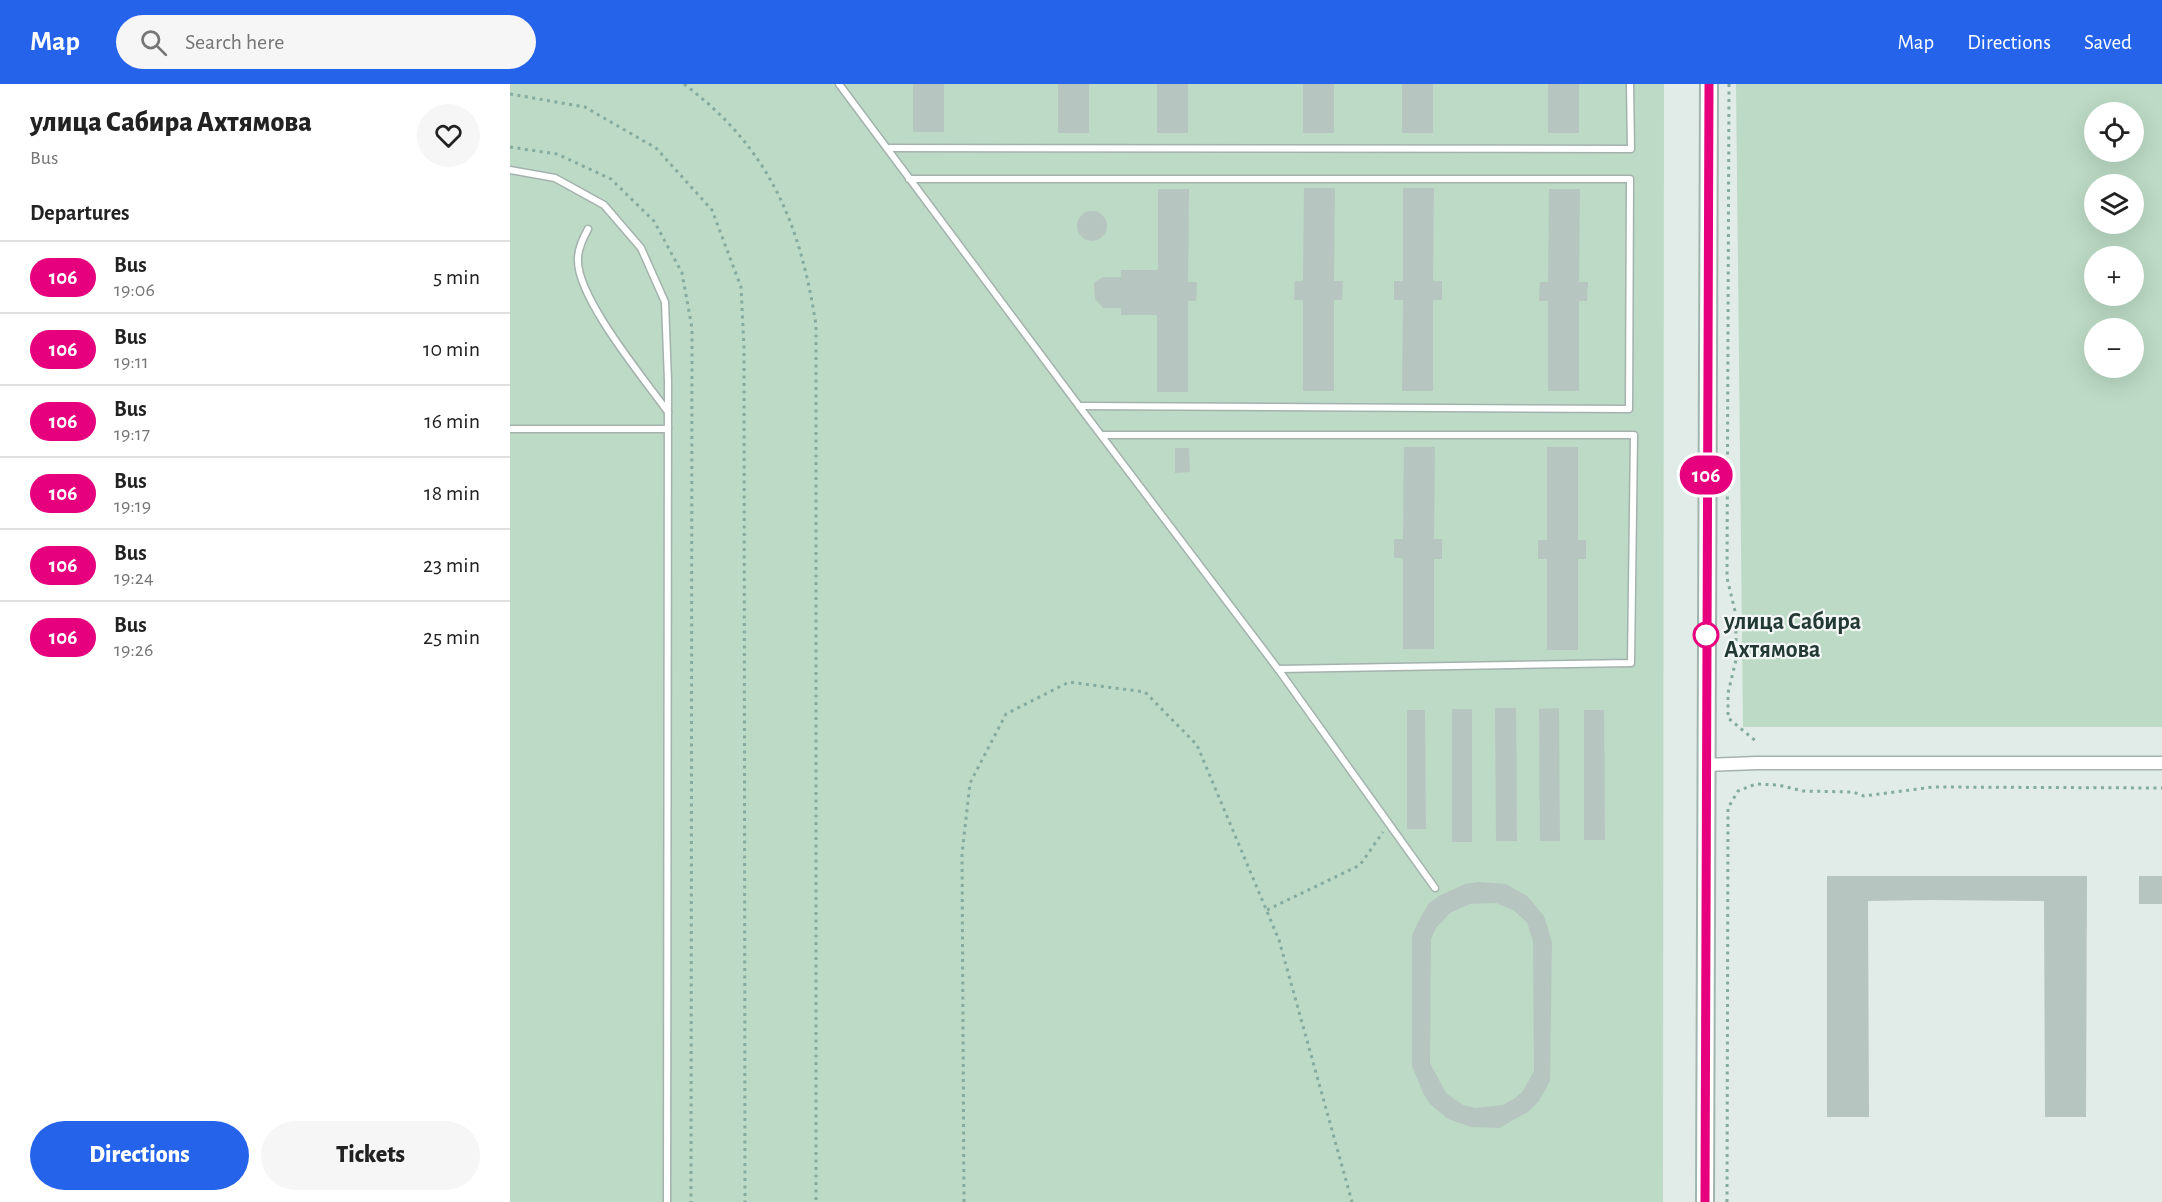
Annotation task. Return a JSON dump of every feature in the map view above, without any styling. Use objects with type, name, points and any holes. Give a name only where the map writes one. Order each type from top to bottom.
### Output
[{"type":"street","points":[[1705,1202],[1709,84]]},
{"type":"street","points":[[1705,765],[2162,763]]},
{"type":"lane","points":[[839,84],[1078,406],[1278,669],[1435,888]]},
{"type":"lane","points":[[887,148],[1631,149],[1630,84]]},
{"type":"lane","points":[[510,171],[555,178],[604,206],[641,248],[665,302],[668,413],[667,1202]]},
{"type":"lane","points":[[909,179],[1630,179],[1629,409],[1078,406]]},
{"type":"lane","points":[[588,229],[582,241],[578,260],[582,281],[592,305],[668,413]]},
{"type":"lane","points":[[510,429],[668,429]]},
{"type":"lane","points":[[1102,435],[1634,435],[1632,663],[1278,669]]},
{"type":"path","points":[[684,84],[736,132],[768,173],[793,223],[808,275],[816,324],[816,1202]]},
{"type":"path","points":[[1729,84],[1727,578],[1735,611],[1736,660],[1728,693],[1728,718],[1757,742]]},
{"type":"path","points":[[510,94],[585,107],[656,148],[712,210],[741,287],[744,372],[745,1202]]},
{"type":"path","points":[[964,1202],[962,854],[970,783],[1006,714],[1069,682],[1145,692],[1197,745],[1279,940],[1352,1202]]},
{"type":"path","points":[[1727,1202],[1728,808],[1738,791],[1756,784],[1778,785],[1803,791],[1853,792],[1864,796],[1933,787],[2162,788]]},
{"type":"path","points":[[1266,910],[1360,865],[1389,824]]},
{"type":"green space","points":[[510,84],[1664,84],[1663,1202],[510,1202]]},
{"type":"green space","points":[[1736,84],[2162,84],[2162,727],[1743,727]]},
{"type":"building","points":[[913,84],[944,84],[944,132],[913,132]]},
{"type":"building","points":[[1058,84],[1089,84],[1089,133],[1058,133]]},
{"type":"building","points":[[1157,84],[1188,84],[1188,133],[1157,133]]},
{"type":"building","points":[[1303,84],[1334,84],[1334,133],[1303,133]]},
{"type":"building","points":[[1402,84],[1433,84],[1433,133],[1402,133]]},
{"type":"building","points":[[1548,84],[1579,84],[1579,133],[1548,133]]},
{"type":"building","points":[[1304,188],[1335,188],[1334,281],[1343,281],[1342,300],[1334,300],[1334,391],[1303,391],[1303,300],[1294,300],[1295,281],[1303,281]]},
{"type":"building","points":[[1403,188],[1434,188],[1433,281],[1442,281],[1442,300],[1433,300],[1433,391],[1402,391],[1403,300],[1394,300],[1394,281],[1403,281]]},
{"type":"building","points":[[1158,189],[1189,189],[1188,282],[1197,282],[1196,301],[1188,301],[1188,392],[1157,392],[1157,315],[1121,315],[1121,308],[1103,308],[1095,299],[1094,283],[1103,277],[1121,277],[1121,270],[1158,270]]},
{"type":"building","points":[[1549,189],[1580,189],[1579,282],[1588,282],[1587,301],[1579,301],[1579,391],[1548,391],[1548,301],[1539,301],[1540,282],[1548,282]]},
{"type":"building","points":[[1092,211],[1103,215],[1107,226],[1103,237],[1092,241],[1081,237],[1077,226],[1081,215]]},
{"type":"building","points":[[1404,447],[1435,447],[1434,539],[1442,539],[1442,559],[1434,559],[1434,649],[1403,649],[1403,558],[1394,558],[1394,539],[1403,539]]},
{"type":"building","points":[[1547,447],[1578,447],[1578,540],[1586,540],[1586,559],[1578,559],[1578,650],[1547,650],[1547,559],[1538,559],[1538,540],[1547,540]]},
{"type":"building","points":[[1175,448],[1189,448],[1190,472],[1175,473]]},
{"type":"building","points":[[1495,708],[1516,708],[1517,841],[1496,841]]},
{"type":"building","points":[[1559,708],[1560,841],[1540,841],[1539,709]]},
{"type":"building","points":[[1452,709],[1472,709],[1472,842],[1452,842]]},
{"type":"building","points":[[1407,710],[1425,710],[1426,829],[1407,829]]},
{"type":"building","points":[[1584,710],[1604,710],[1605,840],[1584,840]]},
{"type":"building","points":[[1827,876],[2087,876],[2086,1117],[2045,1117],[2044,901],[1929,900],[1868,901],[1869,1117],[1827,1117]]},
{"type":"building","points":[[2139,876],[2162,876],[2162,904],[2139,904]]},
{"type":"building","points":[[1479,882],[1506,884],[1527,896],[1544,916],[1552,942],[1550,1081],[1539,1101],[1528,1112],[1499,1128],[1471,1127],[1448,1119],[1430,1104],[1412,1066],[1412,936],[1429,903],[1465,884]],"holes":[[[1496,903],[1513,910],[1527,922],[1533,942],[1534,1071],[1523,1091],[1515,1098],[1503,1105],[1475,1108],[1463,1105],[1446,1093],[1430,1063],[1431,939],[1436,928],[1450,913],[1470,904]]]},
{"type":"bus line","name":"106","points":[[1705,1202],[1709,84]]},
{"type":"place","name":"улица Сабира Ахтямова","points":[[1706,635]]}]
